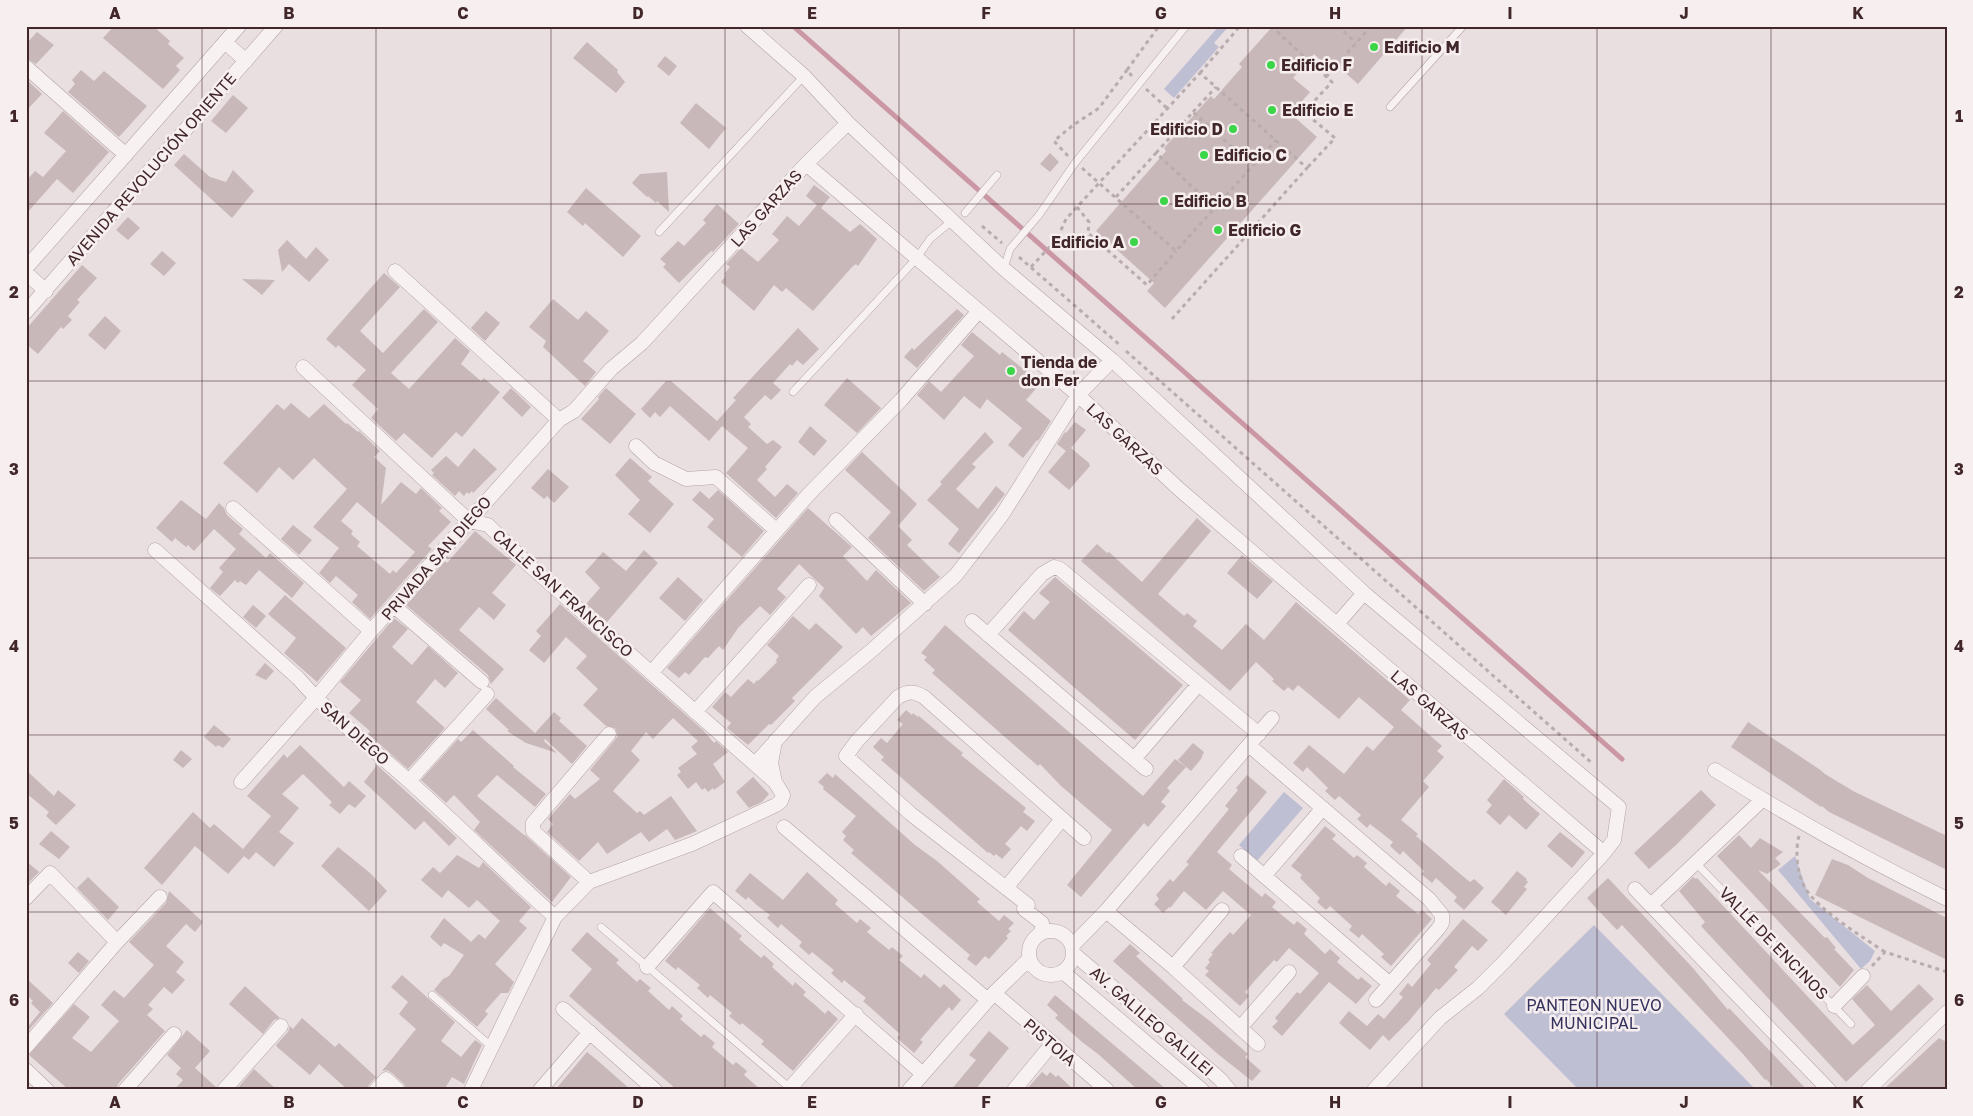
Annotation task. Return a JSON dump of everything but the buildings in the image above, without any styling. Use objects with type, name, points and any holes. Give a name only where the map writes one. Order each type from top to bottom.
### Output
[{"type":"street","name":"AVENIDA REVOLUCIÓN ORIENTE","points":[[26,268],[239,26]]},
{"type":"street","name":"AVENIDA REVOLUCIÓN ORIENTE","points":[[26,312],[276,26]]},
{"type":"street","points":[[746,26],[804,76],[848,123],[1004,269],[1112,360],[1364,593],[1619,806],[1614,840],[1604,852],[1506,960],[1478,988],[1440,1018],[1374,1090]]},
{"type":"street","points":[[225,42],[246,60]]},
{"type":"street","points":[[26,67],[126,155]]},
{"type":"street","points":[[806,164],[848,123]]},
{"type":"street","name":"LAS GARZAS","points":[[559,420],[574,411],[611,369],[642,343],[806,164],[1078,395],[1180,490],[1604,852]]},
{"type":"street","points":[[395,271],[559,420]]},
{"type":"street","points":[[26,273],[46,290]]},
{"type":"street","points":[[651,673],[776,530],[901,400],[978,312]]},
{"type":"street","points":[[754,764],[815,697],[925,604],[956,575],[1002,516],[1078,395],[1112,360]]},
{"type":"street","name":"CALLE SAN FRANCISCO","points":[[303,367],[469,521],[488,525],[528,564],[775,782]]},
{"type":"street","name":"PRIVADA SAN DIEGO","points":[[241,782],[316,698],[371,631],[559,420]]},
{"type":"street","points":[[636,446],[654,463],[686,479],[716,477],[776,530]]},
{"type":"street","points":[[233,508],[371,631]]},
{"type":"street","points":[[836,520],[925,604]]},
{"type":"street","name":"SAN DIEGO","points":[[155,550],[298,678],[316,698],[556,917]]},
{"type":"street","points":[[988,635],[1042,574],[1054,567],[1068,574],[1198,685],[1259,734]]},
{"type":"street","points":[[695,712],[809,585]]},
{"type":"street","points":[[1337,624],[1364,593]]},
{"type":"street","points":[[394,606],[484,688],[409,781]]},
{"type":"street","points":[[972,621],[1146,769]]},
{"type":"street","points":[[1134,759],[1198,685]]},
{"type":"street","points":[[1042,931],[1042,923],[1024,910],[1028,905],[911,814],[846,756],[857,741],[898,696],[906,692],[915,692],[1084,838]]},
{"type":"street","points":[[1073,949],[1061,932],[1052,929],[1042,931],[1034,939],[1030,948],[1029,959],[1033,967],[1040,973],[1055,976],[1063,972],[1073,949],[1250,746],[1272,718]]},
{"type":"street","points":[[589,882],[533,831],[533,823],[609,734]]},
{"type":"street","points":[[471,1090],[556,917],[589,882],[692,844],[781,801],[783,795],[775,782],[771,763],[775,739]]},
{"type":"street","points":[[1250,746],[1429,898],[1442,915],[1442,923],[1438,929],[1376,1000]]},
{"type":"street","points":[[1715,770],[1882,867],[1947,899]]},
{"type":"street","points":[[1651,905],[1763,799]]},
{"type":"street","points":[[1264,876],[1323,808]]},
{"type":"street","points":[[1006,888],[1062,819]]},
{"type":"street","name":"PISTOIA","points":[[784,827],[1107,1090]]},
{"type":"street","points":[[1241,856],[1390,984]]},
{"type":"street","points":[[26,898],[50,873],[117,942]]},
{"type":"street","points":[[1635,889],[1829,1090]]},
{"type":"street","points":[[647,967],[712,892],[856,1014],[923,1074]]},
{"type":"street","points":[[26,1047],[117,942],[160,897]]},
{"type":"street","points":[[1173,967],[1222,910]]},
{"type":"street","points":[[1106,911],[1173,967],[1258,1044]]},
{"type":"street","name":"AV. GALILEO GALILEI","points":[[1073,949],[1224,1084]]},
{"type":"street","points":[[909,1090],[991,996],[1029,959]]},
{"type":"street","points":[[1063,972],[1202,1090]]},
{"type":"street","points":[[1240,1028],[1288,972]]},
{"type":"street","points":[[1834,1006],[1863,976]]},
{"type":"street","points":[[563,1009],[655,1090]]},
{"type":"street","points":[[1868,1090],[1947,1012]]},
{"type":"street","points":[[791,1089],[856,1014]]},
{"type":"street","points":[[224,1090],[281,1026]]},
{"type":"street","points":[[540,1090],[590,1032]]},
{"type":"street","points":[[125,1090],[174,1034]]},
{"type":"street","points":[[1014,1090],[1052,1044]]},
{"type":"street","points":[[26,1070],[48,1090]]},
{"type":"street","points":[[376,1090],[386,1079],[398,1090]]},
{"type":"street","points":[[1208,1090],[1224,1084]]},
{"type":"lane","points":[[1004,269],[1010,249],[1039,215],[1075,163],[1186,26]]},
{"type":"lane","points":[[1390,107],[1463,26]]},
{"type":"lane","points":[[659,232],[804,76]]},
{"type":"lane","points":[[965,212],[997,175]]},
{"type":"lane","points":[[793,392],[916,259],[930,239],[953,220]]},
{"type":"lane","name":"VALLE DE ENCINOS","points":[[1696,862],[1851,1024]]},
{"type":"lane","points":[[602,927],[791,1089]]},
{"type":"lane","points":[[432,995],[492,1048]]},
{"type":"path","points":[[1031,267],[1057,239],[1066,219],[1200,73],[1240,26]]},
{"type":"path","points":[[1171,320],[1335,138],[1304,112],[1332,82],[1271,26]]},
{"type":"path","points":[[1338,26],[1356,43]]},
{"type":"path","points":[[1326,76],[1371,26]]},
{"type":"path","points":[[1200,73],[1307,168]]},
{"type":"path","points":[[1116,197],[1216,87]]},
{"type":"path","points":[[1193,112],[1253,166]]},
{"type":"path","points":[[1077,207],[1089,222],[1088,233],[1147,285],[1276,140]]},
{"type":"path","points":[[1156,154],[1215,208]]},
{"type":"path","points":[[1100,182],[1176,251]]},
{"type":"path","points":[[965,212],[1031,267],[1596,766]]},
{"type":"path","points":[[1803,822],[1796,850],[1803,885],[1814,899],[1885,952],[1947,972]]},
{"type":"path","points":[[1863,976],[1885,952]]},
{"type":"green space","points":[[1219,26],[1229,26],[1214,43],[1219,47],[1174,98],[1164,89]]},
{"type":"green space","points":[[1284,792],[1303,808],[1257,861],[1239,845]]},
{"type":"green space","points":[[1795,856],[1810,899],[1875,951],[1870,961],[1861,969],[1778,870]]},
{"type":"green space","name":"PANTEON NUEVO MUNICIPAL","points":[[1594,925],[1756,1090],[1579,1090],[1504,1014]]},
{"type":"waterway","points":[[793,26],[1622,759]]},
{"type":"place","name":"Edificio M","points":[[1374,47]]},
{"type":"place","name":"Edificio F","points":[[1271,65]]},
{"type":"place","name":"Edificio E","points":[[1272,110]]},
{"type":"place","name":"Edificio D","points":[[1233,129]]},
{"type":"place","name":"Edificio C","points":[[1204,155]]},
{"type":"place","name":"Edificio B","points":[[1164,201]]},
{"type":"place","name":"Edificio G","points":[[1218,230]]},
{"type":"place","name":"Edificio A","points":[[1134,242]]},
{"type":"place","name":"Tienda de don Fer","points":[[1011,371]]}]
